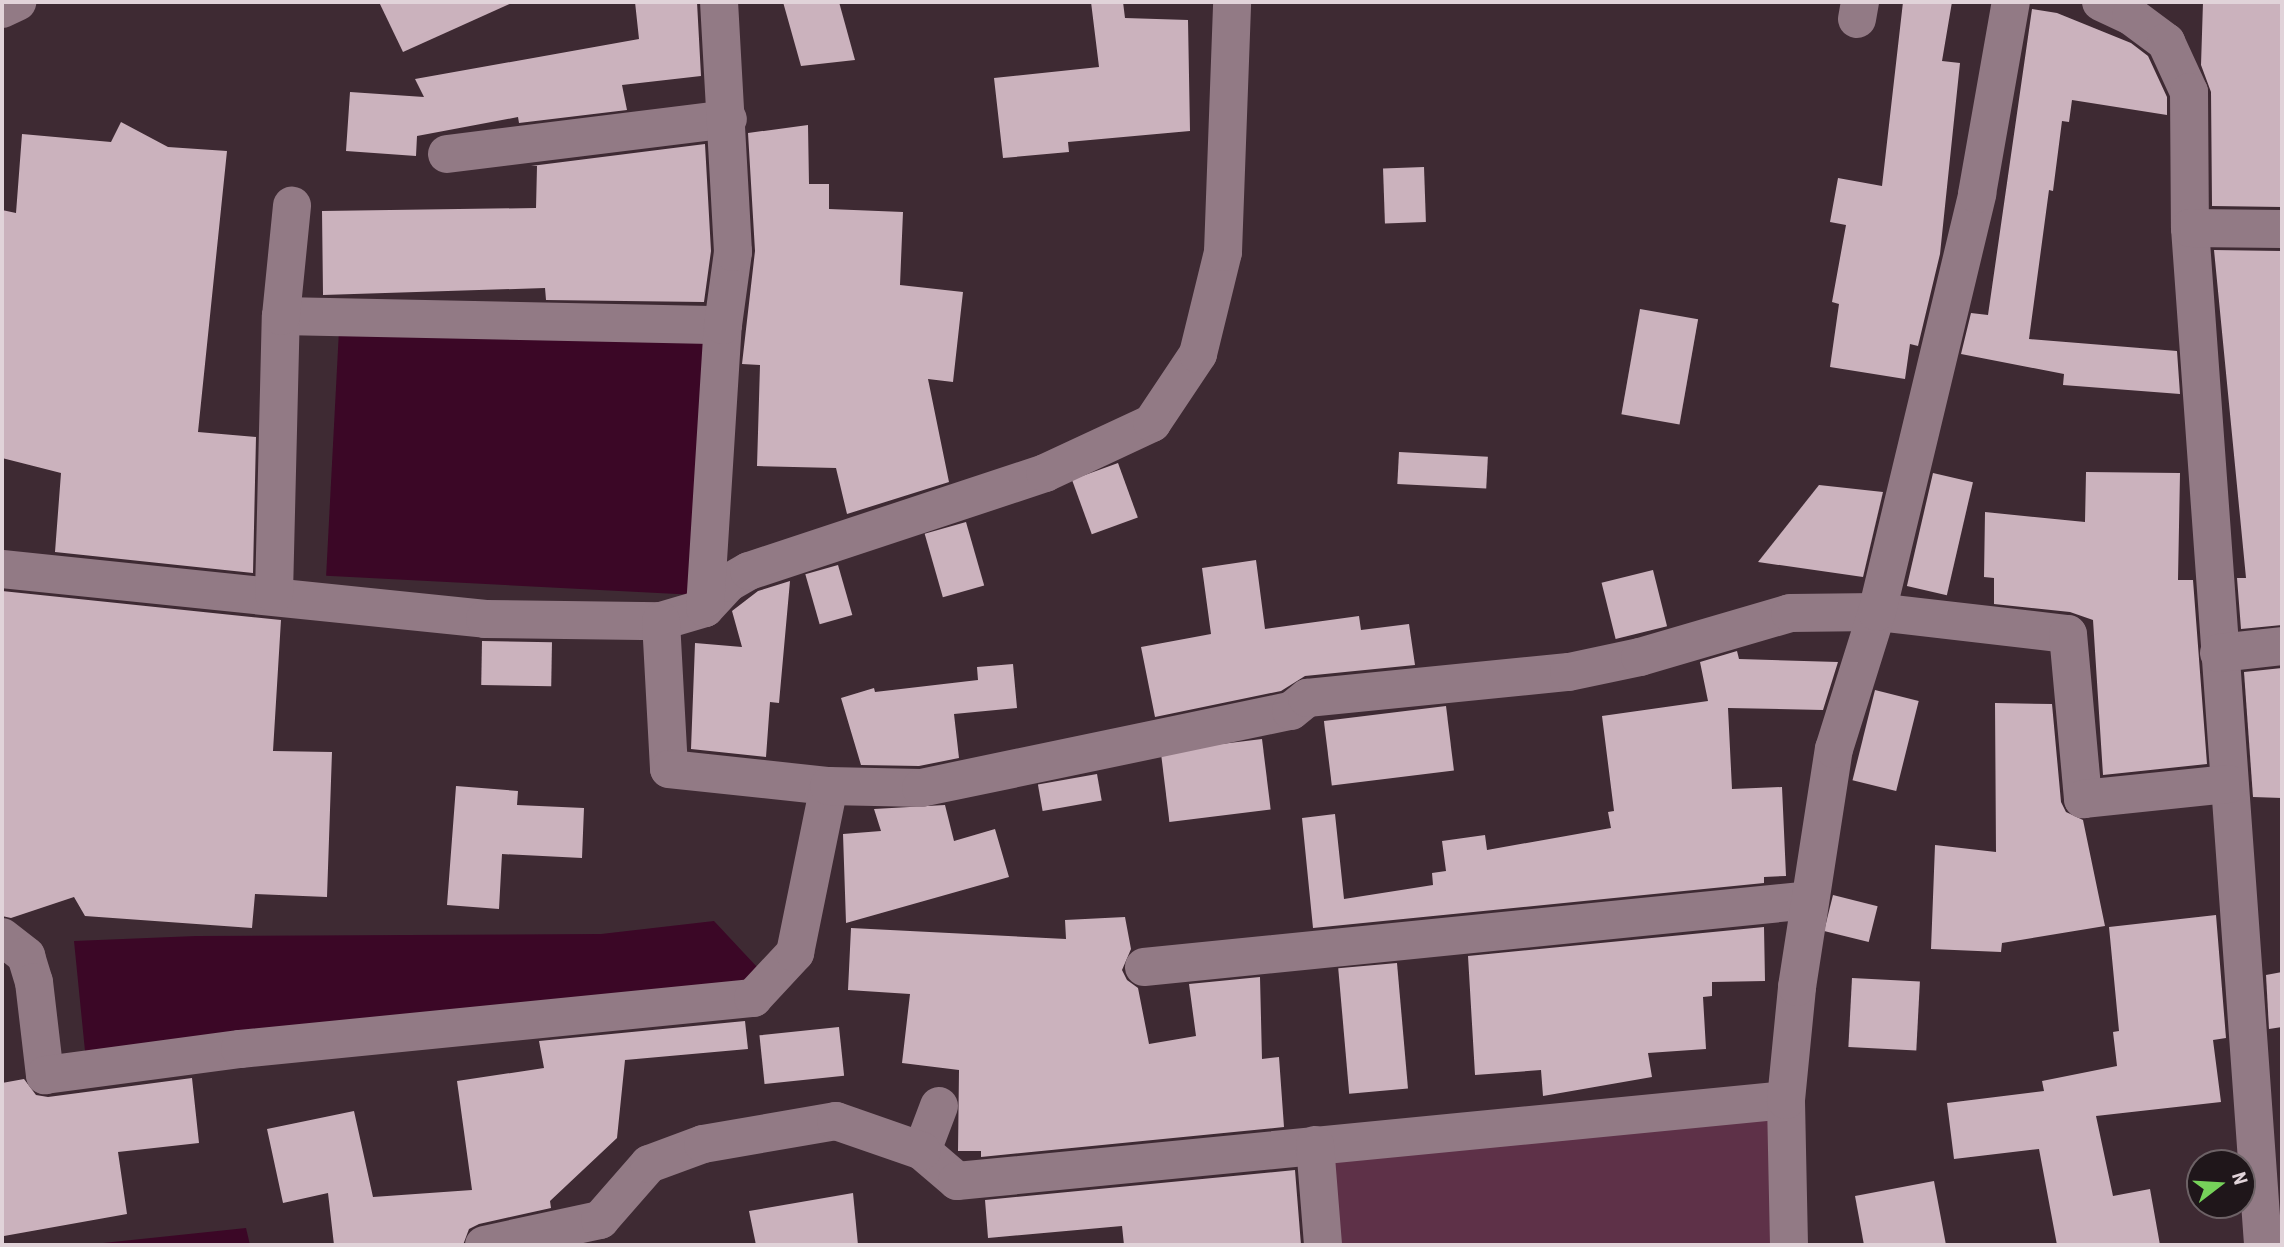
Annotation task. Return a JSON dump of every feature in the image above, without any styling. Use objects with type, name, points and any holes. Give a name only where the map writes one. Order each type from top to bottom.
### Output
[{"type":"street","points":[[2,9],[17,2]]},
{"type":"street","points":[[705,608],[723,325],[733,252],[728,119],[719,2]]},
{"type":"street","points":[[2,569],[275,594],[485,619],[661,621],[705,608],[728,583],[748,571],[1045,473],[1153,423],[1198,354],[1223,252],[1232,2]]},
{"type":"street","points":[[1789,1245],[1786,1100],[1810,900],[1834,749],[1877,611],[1977,194],[2011,2]]},
{"type":"street","points":[[2101,2],[2131,16],[2166,42],[2189,92],[2190,228],[2229,785],[2266,1069],[2263,1245]]},
{"type":"street","points":[[447,153],[728,119]]},
{"type":"street","points":[[275,594],[281,316],[292,206]]},
{"type":"street","points":[[2190,228],[2282,229]]},
{"type":"street","points":[[281,316],[723,325]]},
{"type":"street","points":[[661,621],[669,769],[829,786],[921,788],[1283,713],[1307,698],[1569,672],[1640,657],[1790,613],[1877,611],[2068,634],[2083,799],[2229,785]]},
{"type":"street","points":[[2219,653],[2282,646]]},
{"type":"street","points":[[2,937],[26,957],[34,982],[45,1075],[240,1049],[752,998],[795,953],[829,786]]},
{"type":"street","points":[[1144,967],[1810,900]]},
{"type":"street","points":[[484,1245],[600,1220],[649,1164],[703,1144],[836,1121],[922,1151],[957,1181],[1786,1100]]},
{"type":"street","points":[[922,1151],[939,1106]]},
{"type":"street","points":[[1315,1144],[1323,1245]]},
{"type":"shaded area","points":[[340,311],[705,330],[692,595],[326,576]]},
{"type":"shaded area","points":[[714,921],[757,967],[749,989],[85,1051],[74,941],[196,936],[601,934]]},
{"type":"shaded area","points":[[1775,1109],[1780,1245],[1323,1245],[1315,1145]]},
{"type":"shaded area","points":[[246,1228],[250,1245],[84,1245]]},
{"type":"building","points":[[379,2],[514,2],[403,52]]},
{"type":"building","points":[[635,2],[697,2],[701,76],[622,85],[627,110],[519,123],[518,117],[417,136],[416,156],[346,151],[350,92],[424,97],[415,79],[639,39]]},
{"type":"building","points":[[783,2],[839,2],[855,60],[801,66]]},
{"type":"building","points":[[1091,2],[1123,2],[1125,18],[1188,20],[1190,131],[1068,142],[1069,152],[1003,158],[994,78],[1099,67]]},
{"type":"building","points":[[1903,2],[1952,2],[1942,61],[1960,63],[1940,254],[1918,346],[1910,344],[1905,379],[1830,367],[1839,304],[1832,302],[1846,225],[1830,222],[1838,178],[1882,186]]},
{"type":"building","points":[[2203,2],[2282,2],[2282,207],[2212,206],[2211,92],[2201,65]]},
{"type":"building","points":[[2032,9],[2057,13],[2131,43],[2148,56],[2167,97],[2167,115],[2072,100],[2069,122],[2062,121],[2053,191],[2049,190],[2029,339],[2177,351],[2180,394],[2063,385],[2064,374],[1961,354],[1971,313],[1988,315]]},
{"type":"building","points":[[121,122],[168,147],[227,151],[198,432],[256,437],[253,573],[55,552],[61,473],[2,458],[2,210],[16,213],[22,134],[111,142]]},
{"type":"building","points":[[808,125],[809,184],[829,184],[829,209],[903,212],[900,285],[963,292],[953,382],[928,379],[949,482],[847,514],[836,468],[757,466],[760,365],[742,364],[755,251],[748,133]]},
{"type":"building","points":[[705,144],[711,251],[704,302],[546,300],[545,288],[323,295],[322,211],[536,208],[537,166],[531,166]]},
{"type":"building","points":[[1424,167],[1426,222],[1385,223],[1383,168]]},
{"type":"building","points":[[2214,250],[2282,251],[2282,625],[2241,629],[2237,578],[2246,578]]},
{"type":"building","points":[[1640,309],[1698,319],[1680,425],[1621,414]]},
{"type":"building","points":[[1399,452],[1488,457],[1486,489],[1397,484]]},
{"type":"building","points":[[1118,463],[1138,518],[1092,534],[1072,480]]},
{"type":"building","points":[[2086,472],[2180,473],[2178,580],[2193,580],[2207,764],[2103,775],[2093,620],[2070,612],[1994,604],[1994,578],[1984,577],[1985,512],[2085,522]]},
{"type":"building","points":[[1933,473],[1973,482],[1947,595],[1907,586]]},
{"type":"building","points":[[1819,485],[1883,492],[1863,577],[1758,562]]},
{"type":"building","points":[[966,522],[984,585],[943,597],[925,534]]},
{"type":"building","points":[[1256,560],[1265,629],[1359,616],[1361,630],[1409,624],[1415,665],[1305,676],[1281,691],[1155,717],[1141,647],[1211,634],[1202,568]]},
{"type":"building","points":[[838,565],[852,615],[820,624],[805,574]]},
{"type":"building","points":[[1653,570],[1667,626],[1616,639],[1602,583]]},
{"type":"building","points":[[790,581],[779,703],[770,702],[766,757],[691,749],[695,643],[742,647],[732,611],[758,591]]},
{"type":"building","points":[[2,591],[281,620],[273,751],[332,752],[327,897],[255,894],[252,928],[85,916],[74,897],[11,918],[2,916]]},
{"type":"building","points":[[482,641],[552,642],[551,686],[481,685]]},
{"type":"building","points":[[1737,651],[1739,659],[1838,662],[1823,710],[1728,708],[1732,789],[1782,787],[1786,876],[1764,877],[1764,883],[1313,928],[1302,818],[1335,814],[1344,899],[1433,885],[1432,873],[1446,871],[1442,841],[1485,835],[1487,850],[1611,828],[1608,812],[1614,811],[1602,716],[1708,701],[1700,662]]},
{"type":"building","points":[[1013,664],[1017,708],[954,714],[959,758],[919,766],[861,765],[841,698],[874,688],[875,692],[978,680],[977,667]]},
{"type":"building","points":[[2282,668],[2282,798],[2253,797],[2244,672]]},
{"type":"building","points":[[1875,690],[1919,701],[1896,791],[1853,780]]},
{"type":"building","points":[[1995,703],[2052,704],[2061,802],[2066,812],[2083,820],[2105,926],[2002,943],[2001,952],[1931,949],[1935,845],[1996,852]]},
{"type":"building","points":[[1446,706],[1454,771],[1332,786],[1324,721]]},
{"type":"building","points":[[1262,739],[1271,809],[1169,822],[1161,751]]},
{"type":"building","points":[[1097,774],[1102,801],[1043,811],[1038,784]]},
{"type":"building","points":[[456,786],[518,791],[517,805],[584,808],[582,858],[502,854],[499,909],[447,905]]},
{"type":"building","points":[[945,805],[954,841],[995,829],[1009,877],[846,923],[843,834],[881,831],[874,809]]},
{"type":"building","points":[[1833,895],[1878,906],[1869,942],[1824,931]]},
{"type":"building","points":[[2216,915],[2226,1038],[2213,1040],[2221,1102],[2096,1116],[2113,1196],[2150,1189],[2160,1245],[2057,1245],[2039,1149],[1954,1159],[1947,1103],[2044,1091],[2042,1081],[2117,1066],[2113,1032],[2119,1031],[2109,927]]},
{"type":"building","points":[[1125,917],[1131,949],[1122,970],[1127,980],[1138,988],[1149,1044],[1196,1036],[1189,984],[1260,977],[1262,1059],[1279,1057],[1284,1127],[981,1157],[981,1151],[958,1151],[959,1070],[902,1063],[910,994],[848,990],[851,928],[1066,939],[1065,920]]},
{"type":"building","points":[[1764,927],[1765,981],[1712,982],[1712,996],[1703,997],[1706,1049],[1648,1053],[1652,1077],[1543,1096],[1541,1070],[1475,1075],[1468,956]]},
{"type":"building","points":[[1397,963],[1408,1089],[1349,1094],[1338,968]]},
{"type":"building","points":[[2282,972],[2282,1027],[2269,1029],[2266,975]]},
{"type":"building","points":[[1852,978],[1920,982],[1916,1050],[1848,1047]]},
{"type":"building","points":[[745,1021],[748,1049],[625,1060],[617,1138],[550,1201],[551,1208],[479,1224],[469,1229],[463,1245],[334,1245],[328,1193],[283,1203],[267,1129],[354,1111],[373,1197],[472,1190],[457,1081],[544,1068],[539,1041]]},
{"type":"building","points":[[839,1027],[844,1076],[765,1084],[759,1035]]},
{"type":"building","points":[[192,1078],[199,1143],[118,1152],[127,1214],[4,1236],[2,1083],[24,1079],[36,1095],[48,1097]]},
{"type":"building","points":[[1295,1170],[1301,1245],[1124,1245],[1122,1226],[988,1238],[985,1200]]},
{"type":"building","points":[[1934,1181],[1946,1245],[1864,1245],[1855,1196]]},
{"type":"building","points":[[853,1193],[858,1245],[756,1245],[749,1211]]}]
